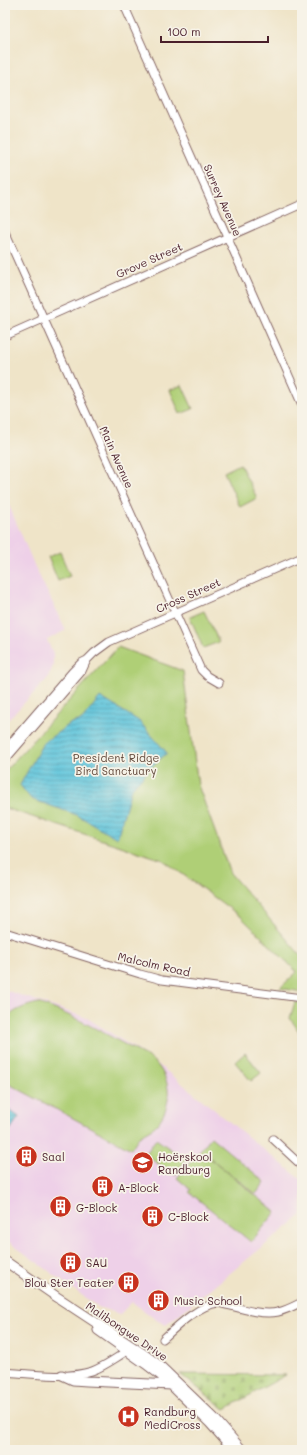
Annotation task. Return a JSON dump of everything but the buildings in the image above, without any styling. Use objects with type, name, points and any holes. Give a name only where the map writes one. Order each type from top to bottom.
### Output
[{"type":"main road","name":"Malibongwe Drive","points":[[5,1261],[131,1349],[172,1385],[210,1423],[234,1450]]},
{"type":"main road","name":"Malibongwe Drive","points":[[5,1265],[163,1369],[197,1401],[242,1450]]},
{"type":"main road","points":[[62,1375],[73,1380],[172,1385]]},
{"type":"street","name":"Surrey Avenue","points":[[124,5],[302,405]]},
{"type":"street","name":"Grove Street","points":[[5,336],[302,204]]},
{"type":"street","name":"Main Avenue","points":[[5,232],[201,670],[211,679],[219,683]]},
{"type":"street","name":"Cross Street","points":[[5,752],[52,694],[78,666],[87,660],[94,652],[109,642],[302,557]]},
{"type":"street","name":"Cross Street","points":[[5,760],[82,671],[87,660]]},
{"type":"street","name":"Malcolm Road","points":[[5,932],[162,980],[302,998]]},
{"type":"street","points":[[273,1139],[302,1166]]},
{"type":"street","points":[[163,1339],[194,1314],[215,1303],[263,1313],[271,1313],[288,1309],[302,1302]]},
{"type":"street","points":[[5,1372],[62,1375],[93,1371],[131,1349]]},
{"type":"shaded area","points":[[5,496],[35,567],[66,630],[47,640],[53,654],[53,666],[48,678],[5,723]]},
{"type":"shaded area","name":"Hoërskool Randburg","points":[[5,990],[87,1018],[150,1058],[302,1180],[302,1215],[166,1325],[132,1302],[120,1314],[98,1307],[5,1239]]},
{"type":"green space","points":[[182,385],[193,409],[180,414],[170,390]]},
{"type":"green space","points":[[240,464],[257,498],[240,507],[224,472]]},
{"type":"green space","points":[[60,552],[70,576],[58,581],[48,557]]},
{"type":"green space","points":[[204,611],[219,642],[203,648],[190,617]]},
{"type":"green space","name":"President Ridge Bird Sanctuary","points":[[118,647],[183,671],[198,785],[230,873],[302,957],[302,992],[280,988],[297,972],[240,916],[163,860],[5,808],[5,771]]},
{"type":"green space","points":[[295,1002],[302,1004],[302,1036],[290,1018]]},
{"type":"green space","points":[[38,1003],[67,1014],[108,1035],[148,1057],[156,1063],[162,1071],[168,1088],[168,1098],[163,1116],[157,1124],[137,1139],[131,1149],[5,1082],[5,1020],[20,1009]]},
{"type":"green space","points":[[245,1053],[261,1073],[251,1081],[235,1062]]},
{"type":"green space","points":[[211,1137],[265,1182],[256,1194],[210,1158],[276,1212],[251,1242],[189,1192],[191,1190],[177,1178]]},
{"type":"green space","points":[[156,1139],[186,1160],[175,1175],[145,1155]]},
{"type":"green space","points":[[180,1374],[286,1375],[225,1409]]},
{"type":"water","points":[[100,697],[139,721],[167,753],[153,765],[131,789],[117,838],[77,815],[31,799],[20,785],[43,743],[71,723],[82,720]]},
{"type":"water","points":[[5,1107],[19,1117],[10,1130],[5,1127]]},
{"type":"place","name":"Saal","points":[[27,1156]]},
{"type":"place","name":"Hoërskool Randburg","points":[[142,1162]]},
{"type":"place","name":"A-Block","points":[[103,1187]]},
{"type":"place","name":"G-Block","points":[[61,1207]]},
{"type":"place","name":"C-Block","points":[[153,1216]]},
{"type":"place","name":"SAU","points":[[70,1262]]},
{"type":"place","name":"Blou Ster Teater","points":[[129,1282]]},
{"type":"place","name":"Music School","points":[[158,1300]]},
{"type":"place","name":"Randburg MediCross","points":[[128,1417]]}]
